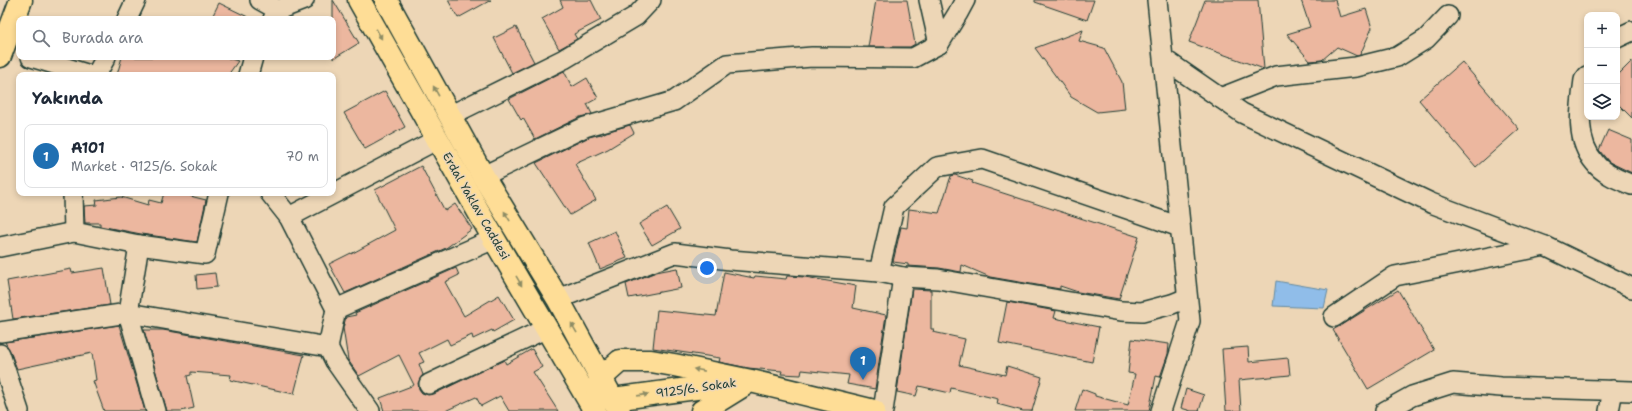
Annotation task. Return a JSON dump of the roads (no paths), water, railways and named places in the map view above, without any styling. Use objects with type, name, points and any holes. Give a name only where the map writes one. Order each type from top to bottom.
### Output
[{"type":"main road","points":[[6,43],[20,0]]},
{"type":"main road","name":"Erdal Yaklav Caddesi","points":[[359,0],[494,239],[571,370],[600,402]]},
{"type":"main road","name":"Erdal Yaklav Caddesi","points":[[386,0],[483,176],[558,299],[588,352],[600,402]]},
{"type":"main road","name":"9125/6. Sokak","points":[[588,352],[620,361],[651,361],[751,381],[874,411]]},
{"type":"main road","points":[[600,402],[620,361]]},
{"type":"main road","points":[[702,411],[751,381]]},
{"type":"main road","name":"9125/6. Sokak","points":[[600,402],[751,381]]},
{"type":"street","points":[[128,16],[136,0]]},
{"type":"street","points":[[260,0],[276,15],[304,0]]},
{"type":"street","points":[[449,116],[564,59],[636,16],[651,0]]},
{"type":"street","points":[[929,0],[938,44]]},
{"type":"street","points":[[483,176],[585,127],[674,101],[727,64],[812,57],[913,58],[938,44],[965,0]]},
{"type":"street","points":[[1158,0],[1190,321],[1161,411]]},
{"type":"street","points":[[1220,98],[1276,76],[1356,67],[1397,57],[1426,39],[1448,16]]},
{"type":"street","points":[[1620,37],[1632,31]]},
{"type":"street","points":[[1164,58],[1242,113],[1431,203],[1545,246],[1632,288]]},
{"type":"street","points":[[41,60],[80,72]]},
{"type":"street","points":[[98,72],[104,60]]},
{"type":"street","points":[[249,72],[252,60]]},
{"type":"street","points":[[1584,80],[1579,114],[1583,146],[1595,164],[1614,178],[1632,186]]},
{"type":"street","points":[[336,192],[438,139]]},
{"type":"street","points":[[879,272],[894,207],[938,167],[982,159],[1180,227]]},
{"type":"street","points":[[73,196],[74,232]]},
{"type":"street","points":[[0,247],[74,232],[139,245],[205,254],[218,196]]},
{"type":"street","points":[[272,196],[289,217],[336,309],[328,347],[335,361],[370,411]]},
{"type":"street","points":[[289,217],[329,196]]},
{"type":"street","points":[[336,309],[494,239]]},
{"type":"street","points":[[139,245],[128,313],[156,411]]},
{"type":"street","points":[[1334,316],[1395,276],[1545,246]]},
{"type":"street","points":[[558,299],[675,253],[730,260],[879,272],[903,277],[938,279],[1121,310],[1142,312],[1172,304],[1187,298]]},
{"type":"street","points":[[883,411],[903,277]]},
{"type":"street","points":[[0,332],[128,313],[328,347]]},
{"type":"street","points":[[429,384],[547,328]]},
{"type":"street","points":[[0,354],[19,411]]},
{"type":"street","points":[[1385,411],[1412,396],[1453,383],[1501,387],[1632,391]]},
{"type":"street","points":[[1609,411],[1613,390]]},
{"type":"water","points":[[1276,281],[1328,290],[1324,308],[1273,306]]},
{"type":"place","name":"A101","points":[[863,380]]}]
